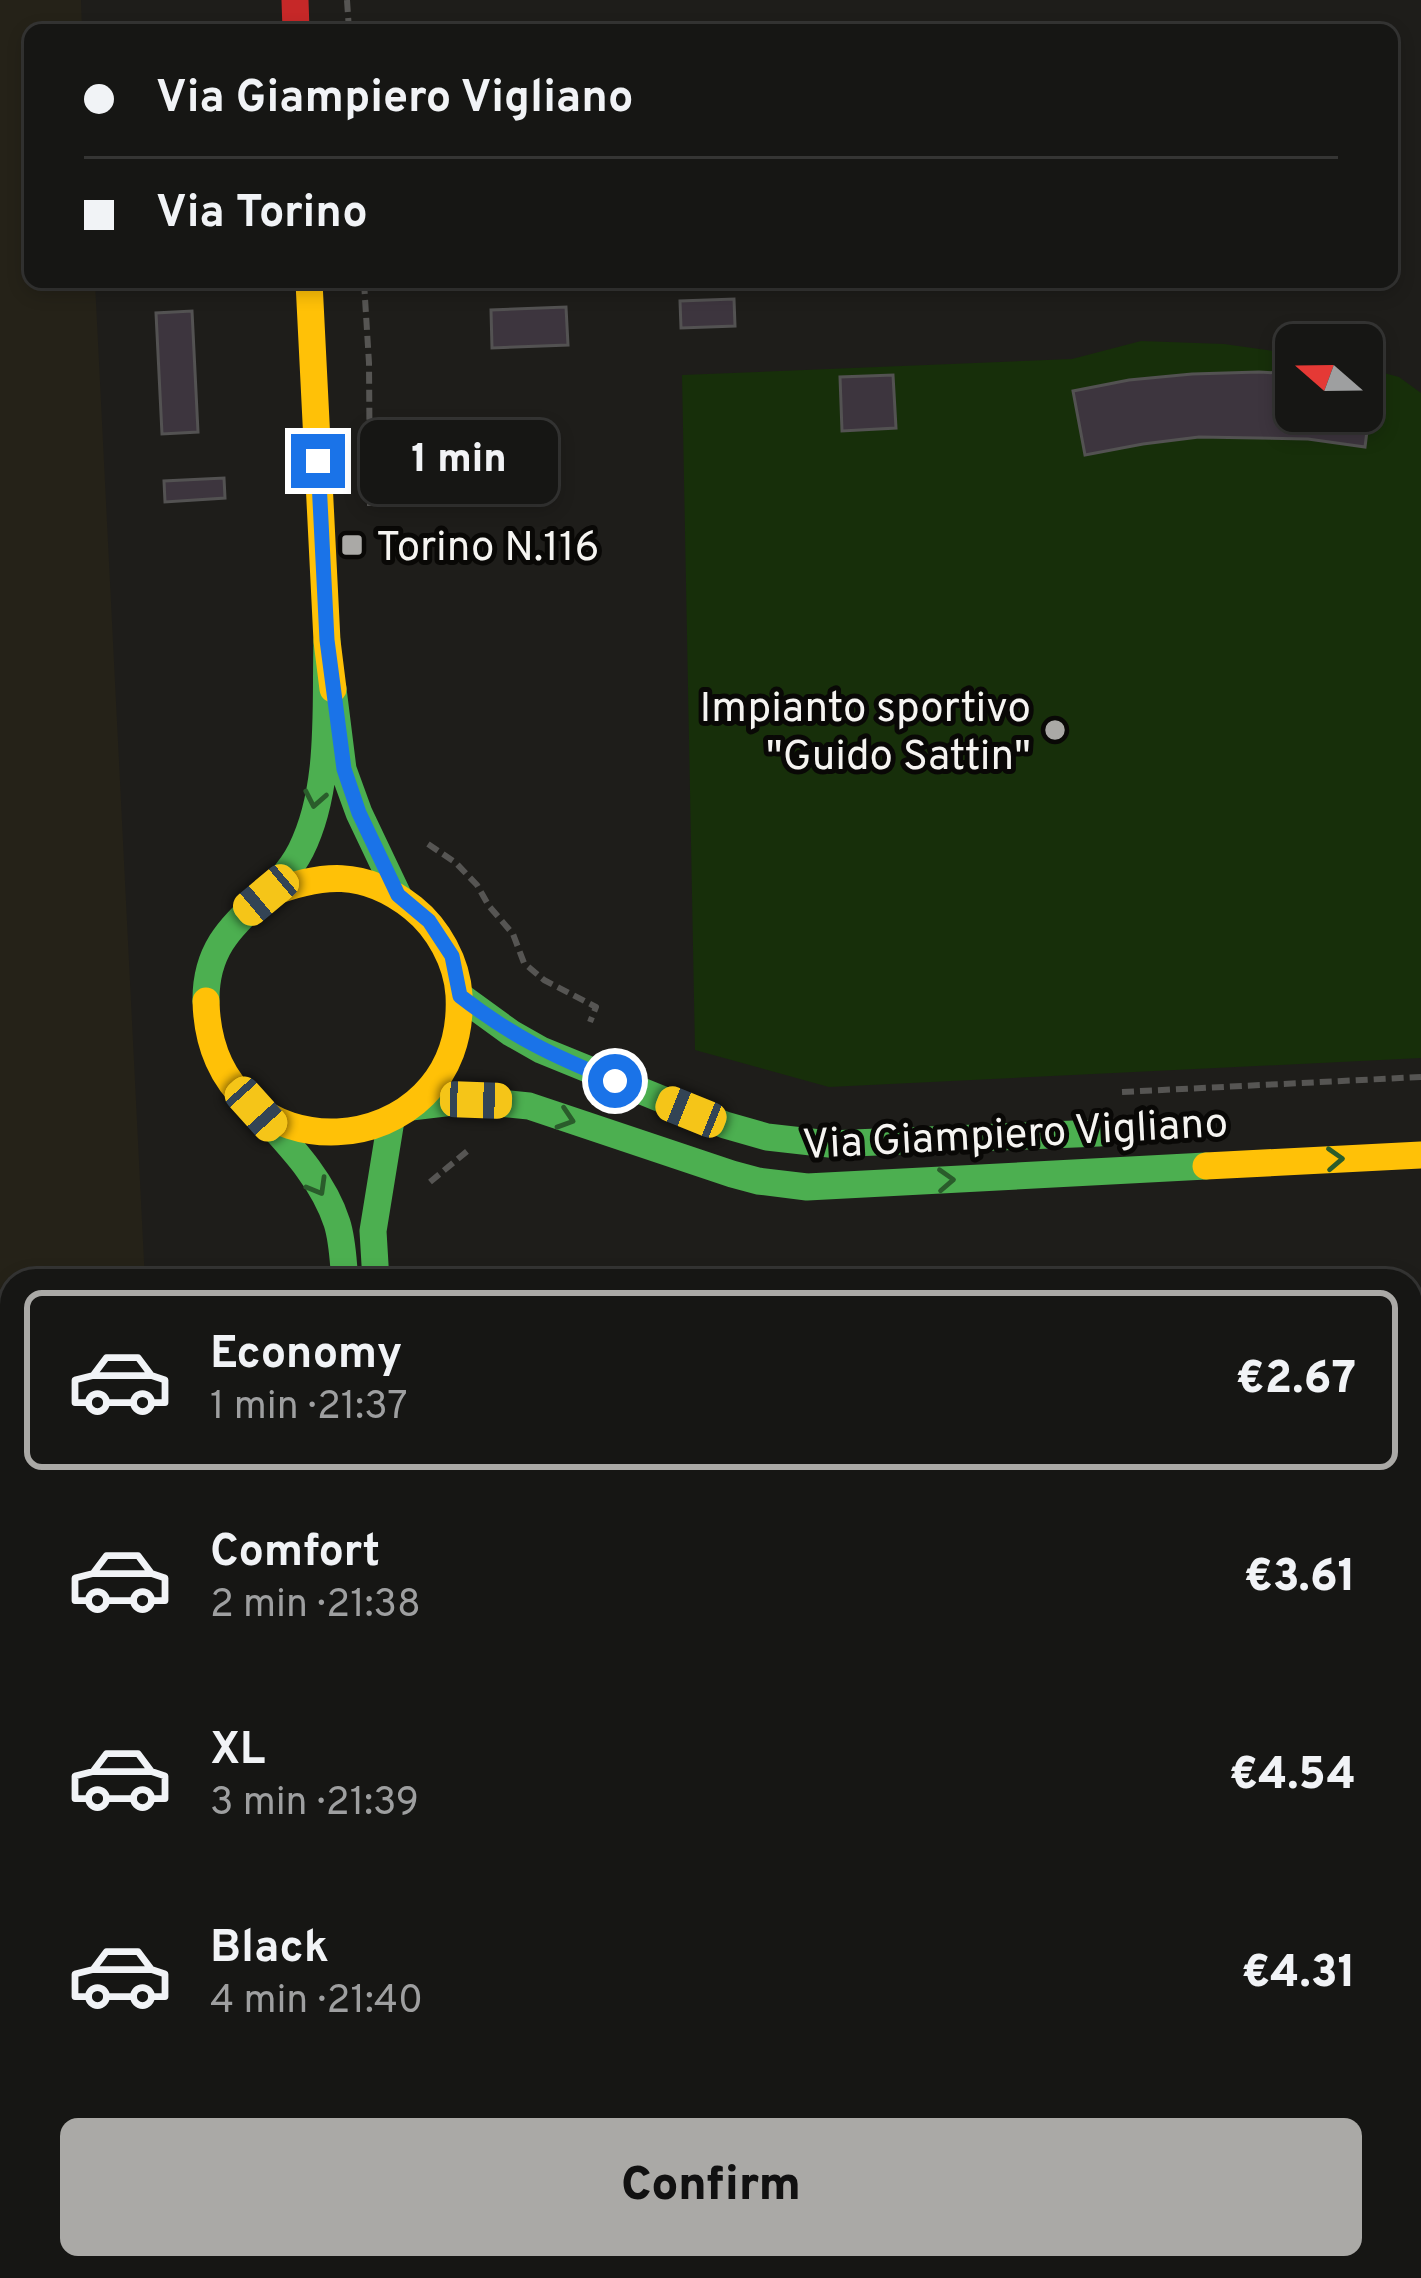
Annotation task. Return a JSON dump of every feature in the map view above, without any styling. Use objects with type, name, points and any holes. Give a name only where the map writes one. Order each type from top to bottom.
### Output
[{"type":"main road","points":[[309,288],[327,640],[344,769],[398,895]]},
{"type":"main road","points":[[327,640],[321,762],[306,839],[295,863],[234,922],[213,958],[204,999],[209,1041],[227,1079],[302,1160],[322,1192],[338,1225],[344,1269]]},
{"type":"main road","points":[[256,1109],[287,1126],[322,1134],[357,1132],[401,1114],[428,1091],[447,1063],[458,1030],[460,996],[452,956],[429,921],[398,895],[366,881],[332,877],[298,881],[266,895]]},
{"type":"main road","name":"Via Giampiero Vigliano","points":[[460,996],[511,1034],[573,1064],[725,1126],[767,1137],[829,1144],[1137,1131]]},
{"type":"main road","name":"Via Giampiero Vigliano","points":[[401,1114],[458,1100],[503,1101],[758,1181],[807,1187],[1421,1155]]},
{"type":"main road","points":[[376,1269],[374,1231],[401,1114]]},
{"type":"path","points":[[364,288],[370,504]]},
{"type":"path","points":[[421,838],[477,885],[513,934],[524,963],[544,980],[596,1007],[573,1064]]},
{"type":"path","points":[[421,1190],[458,1156],[481,1144]]},
{"type":"shaded area","points":[[0,0],[81,0],[82,24],[24,24],[24,288],[95,288],[144,1269],[0,1269]]},
{"type":"green space","name":"Impianto sportivo \"Guido Sattin\"","points":[[1141,341],[1275,351],[1275,432],[1383,432],[1383,373],[1399,377],[1421,393],[1421,1058],[829,1087],[695,1050],[682,375],[1072,359]]},
{"type":"building","points":[[734,299],[735,326],[681,328],[680,301]]},
{"type":"building","points":[[566,307],[568,345],[492,348],[491,310]]},
{"type":"building","points":[[192,311],[198,432],[162,434],[156,313]]},
{"type":"building","points":[[1275,373],[1275,432],[1367,432],[1365,447],[1308,439],[1199,437],[1085,455],[1073,391],[1192,374]]},
{"type":"building","points":[[893,375],[896,428],[842,431],[840,377]]},
{"type":"building","points":[[224,478],[225,498],[165,502],[164,481]]},
{"type":"traffic: fast","points":[[206,1001],[216,952],[288,870],[311,826],[325,747],[327,641]]},
{"type":"traffic: fast","points":[[333,689],[343,769],[398,895]]},
{"type":"traffic: fast","points":[[460,996],[541,1050],[725,1125],[767,1137],[829,1144],[1099,1133]]},
{"type":"traffic: fast","points":[[411,1107],[470,1100],[529,1106],[732,1174],[807,1187],[1206,1166]]},
{"type":"traffic: fast","points":[[259,1112],[323,1192],[339,1230],[344,1269]]},
{"type":"traffic: fast","points":[[375,1269],[373,1231],[391,1120]]},
{"type":"traffic: slow","points":[[309,288],[333,689]]},
{"type":"traffic: slow","points":[[206,1001],[218,1061],[248,1102],[290,1126],[337,1132],[384,1121],[424,1095],[451,1052],[459,995],[454,970],[438,936],[413,908],[377,886],[342,879],[305,882],[266,895]]},
{"type":"traffic: slow","points":[[1206,1166],[1421,1155]]},
{"type":"traffic: jam","points":[[295,0],[296,24]]},
{"type":"place","name":"Torino N.116","points":[[352,545]]},
{"type":"place","name":"Impianto sportivo \"Guido Sattin\"","points":[[1055,730]]},
{"type":"route","points":[[318,461],[327,640],[344,769],[398,895],[429,921],[452,956],[460,996],[511,1034],[615,1081]]}]
